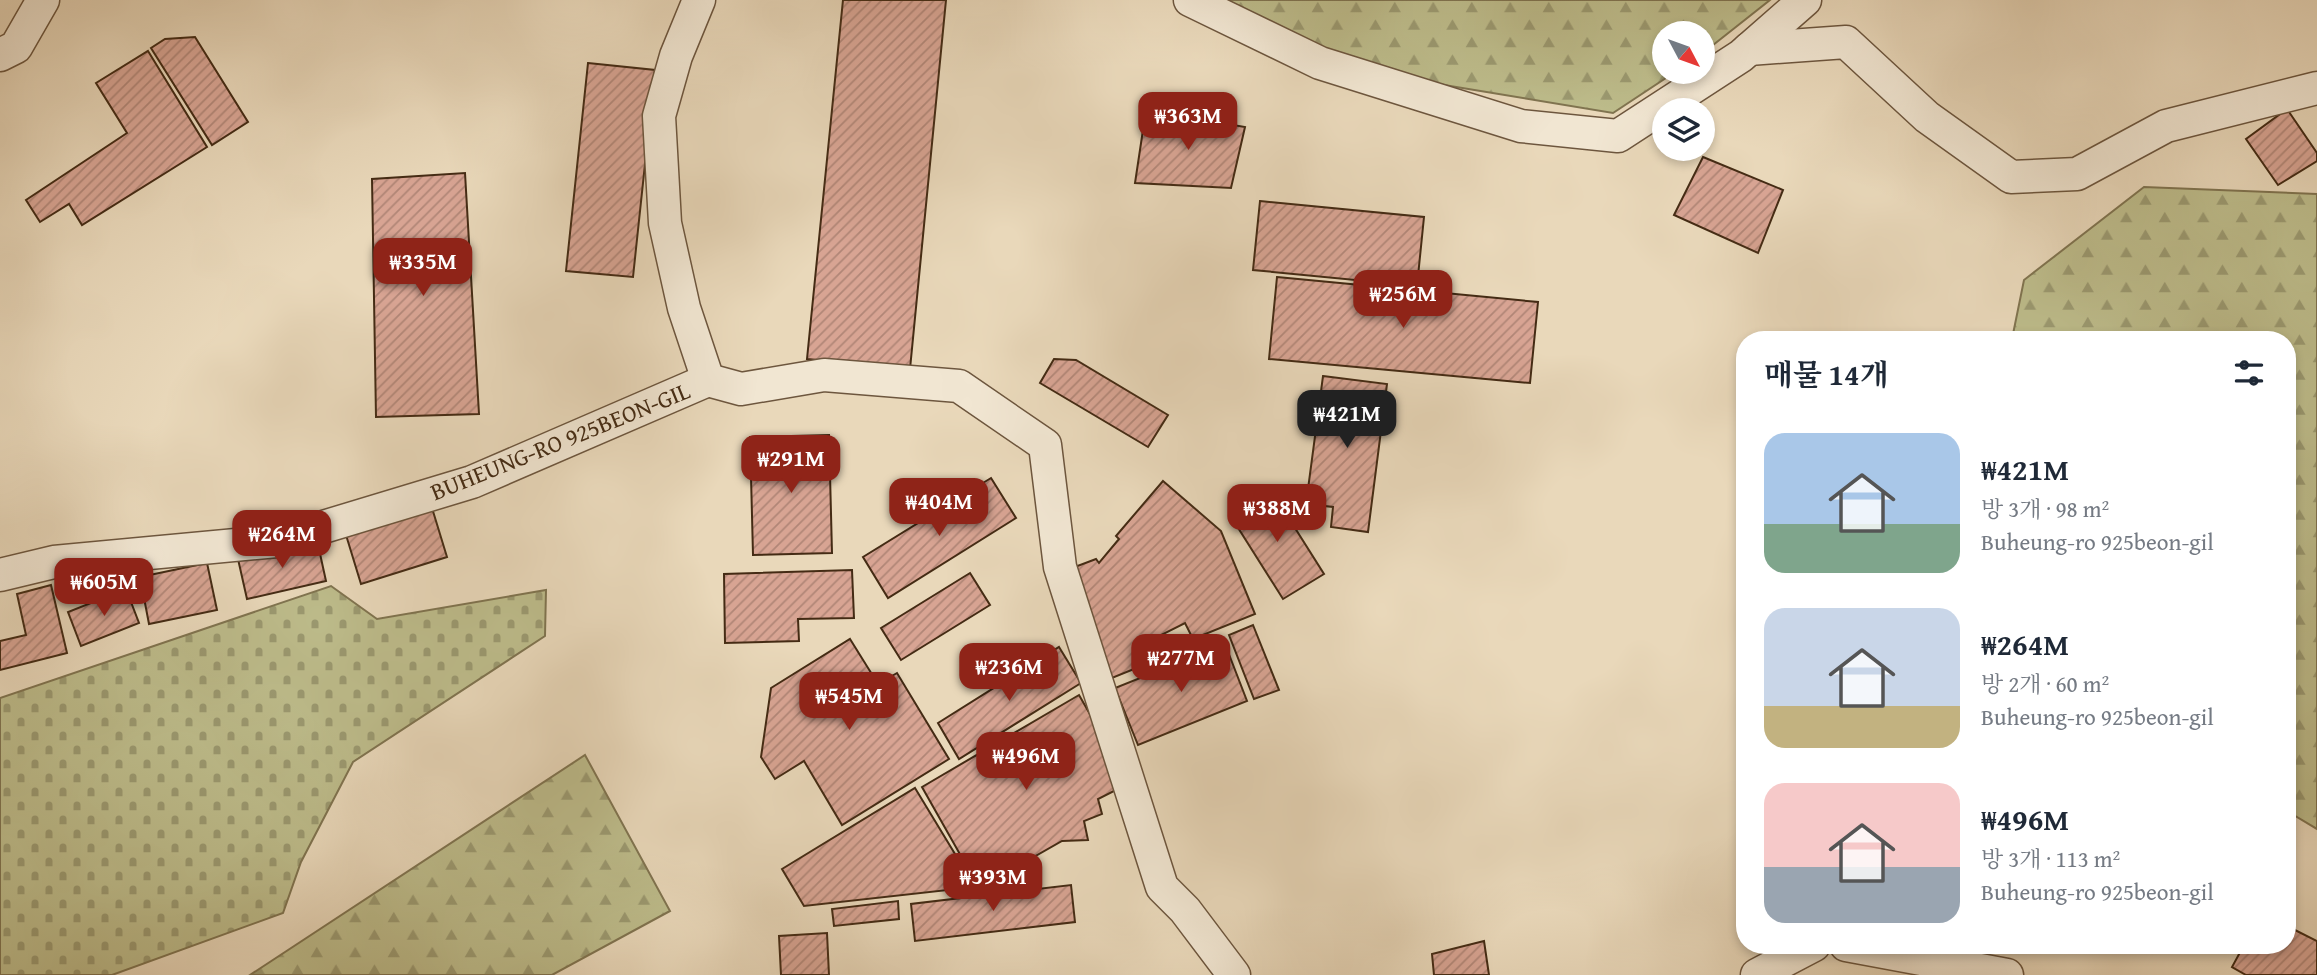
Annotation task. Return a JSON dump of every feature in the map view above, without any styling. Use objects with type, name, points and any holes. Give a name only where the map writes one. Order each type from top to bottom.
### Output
[{"type":"street","points":[[0,55],[16,47],[43,0]]},
{"type":"street","name":"BUHEUNG-RO 925BEON-GIL","points":[[699,0],[676,56],[659,116],[665,223],[684,307],[708,380]]},
{"type":"street","points":[[1190,0],[1320,63],[1521,125],[1618,135],[1741,56],[1805,0]]},
{"type":"street","points":[[1749,49],[1846,42],[1927,117],[2011,177],[2077,174],[2166,126],[2317,88]]},
{"type":"street","name":"BUHEUNG-RO 925BEON-GIL","points":[[0,575],[54,562],[277,541],[472,482],[708,380],[741,389],[824,375],[959,386],[1045,444],[1060,567],[1162,887],[1185,910],[1234,975]]},
{"type":"street","points":[[1757,975],[1797,954]]},
{"type":"street","points":[[1894,954],[2007,975]]},
{"type":"green space","points":[[1218,0],[1770,0],[1715,44],[1715,21],[1652,21],[1652,84],[1657,84],[1613,113],[1426,82],[1309,45]]},
{"type":"green space","points":[[2144,187],[2317,194],[2317,829],[2296,816],[2296,331],[2014,331],[2024,280]]},
{"type":"green space","points":[[331,586],[377,619],[546,590],[545,636],[353,762],[301,862],[283,913],[112,975],[0,975],[0,698]]},
{"type":"green space","points":[[585,755],[670,911],[552,975],[250,975]]},
{"type":"building","points":[[843,0],[946,0],[910,369],[807,359]]},
{"type":"building","points":[[195,37],[248,122],[212,145],[151,48],[165,39]]},
{"type":"building","points":[[148,51],[207,147],[82,225],[69,204],[40,222],[26,200],[127,133],[96,83]]},
{"type":"building","points":[[588,63],[655,70],[633,277],[566,271]]},
{"type":"building","points":[[2287,109],[2317,153],[2317,161],[2278,185],[2246,139]]},
{"type":"building","points":[[1146,110],[1245,127],[1231,188],[1135,183]]},
{"type":"building","points":[[1701,161],[1713,161],[1783,190],[1758,253],[1674,215]]},
{"type":"building","points":[[465,173],[479,414],[376,417],[372,179]]},
{"type":"building","points":[[1260,201],[1424,217],[1417,286],[1253,270]]},
{"type":"building","points":[[1277,277],[1538,302],[1530,383],[1269,359]]},
{"type":"building","points":[[1054,359],[1076,360],[1168,415],[1148,447],[1040,383]]},
{"type":"building","points":[[1323,376],[1387,384],[1368,532],[1331,527],[1333,507],[1306,504]]},
{"type":"building","points":[[829,435],[832,553],[753,555],[750,437]]},
{"type":"building","points":[[991,478],[1016,518],[888,598],[863,557]]},
{"type":"building","points":[[1163,481],[1221,531],[1255,614],[1193,639],[1185,623],[1157,637],[1171,654],[1107,680],[1064,571],[1096,559],[1099,563],[1119,539],[1116,536]]},
{"type":"building","points":[[1271,490],[1324,574],[1283,599],[1230,515]]},
{"type":"building","points":[[432,508],[447,557],[361,584],[346,535]]},
{"type":"building","points":[[317,540],[326,581],[247,599],[238,559]]},
{"type":"building","points":[[207,563],[217,610],[149,624],[140,577]]},
{"type":"building","points":[[852,570],[854,618],[798,619],[799,641],[725,643],[724,574]]},
{"type":"building","points":[[970,573],[990,605],[901,660],[881,628]]},
{"type":"building","points":[[51,585],[67,653],[0,670],[0,641],[26,635],[17,594]]},
{"type":"building","points":[[126,589],[139,623],[81,646],[68,612]]},
{"type":"building","points":[[1253,625],[1279,690],[1254,699],[1229,635]]},
{"type":"building","points":[[850,639],[878,684],[897,673],[949,759],[842,825],[804,761],[775,779],[761,757],[771,688]]},
{"type":"building","points":[[1225,644],[1247,701],[1138,745],[1115,688]]},
{"type":"building","points":[[1059,647],[1081,683],[959,759],[938,723]]},
{"type":"building","points":[[1079,695],[1103,737],[1118,789],[1098,799],[1102,814],[1084,821],[1088,840],[1062,841],[979,888],[922,787]]},
{"type":"building","points":[[915,788],[975,887],[804,906],[782,869]]},
{"type":"building","points":[[1071,885],[1075,922],[915,941],[911,904]]},
{"type":"building","points":[[898,901],[899,919],[834,926],[832,909]]},
{"type":"building","points":[[2296,930],[2317,941],[2317,975],[2246,975],[2232,967],[2239,954],[2296,954]]},
{"type":"building","points":[[827,933],[829,975],[781,975],[779,936]]},
{"type":"building","points":[[1484,941],[1489,975],[1434,975],[1432,954]]}]
